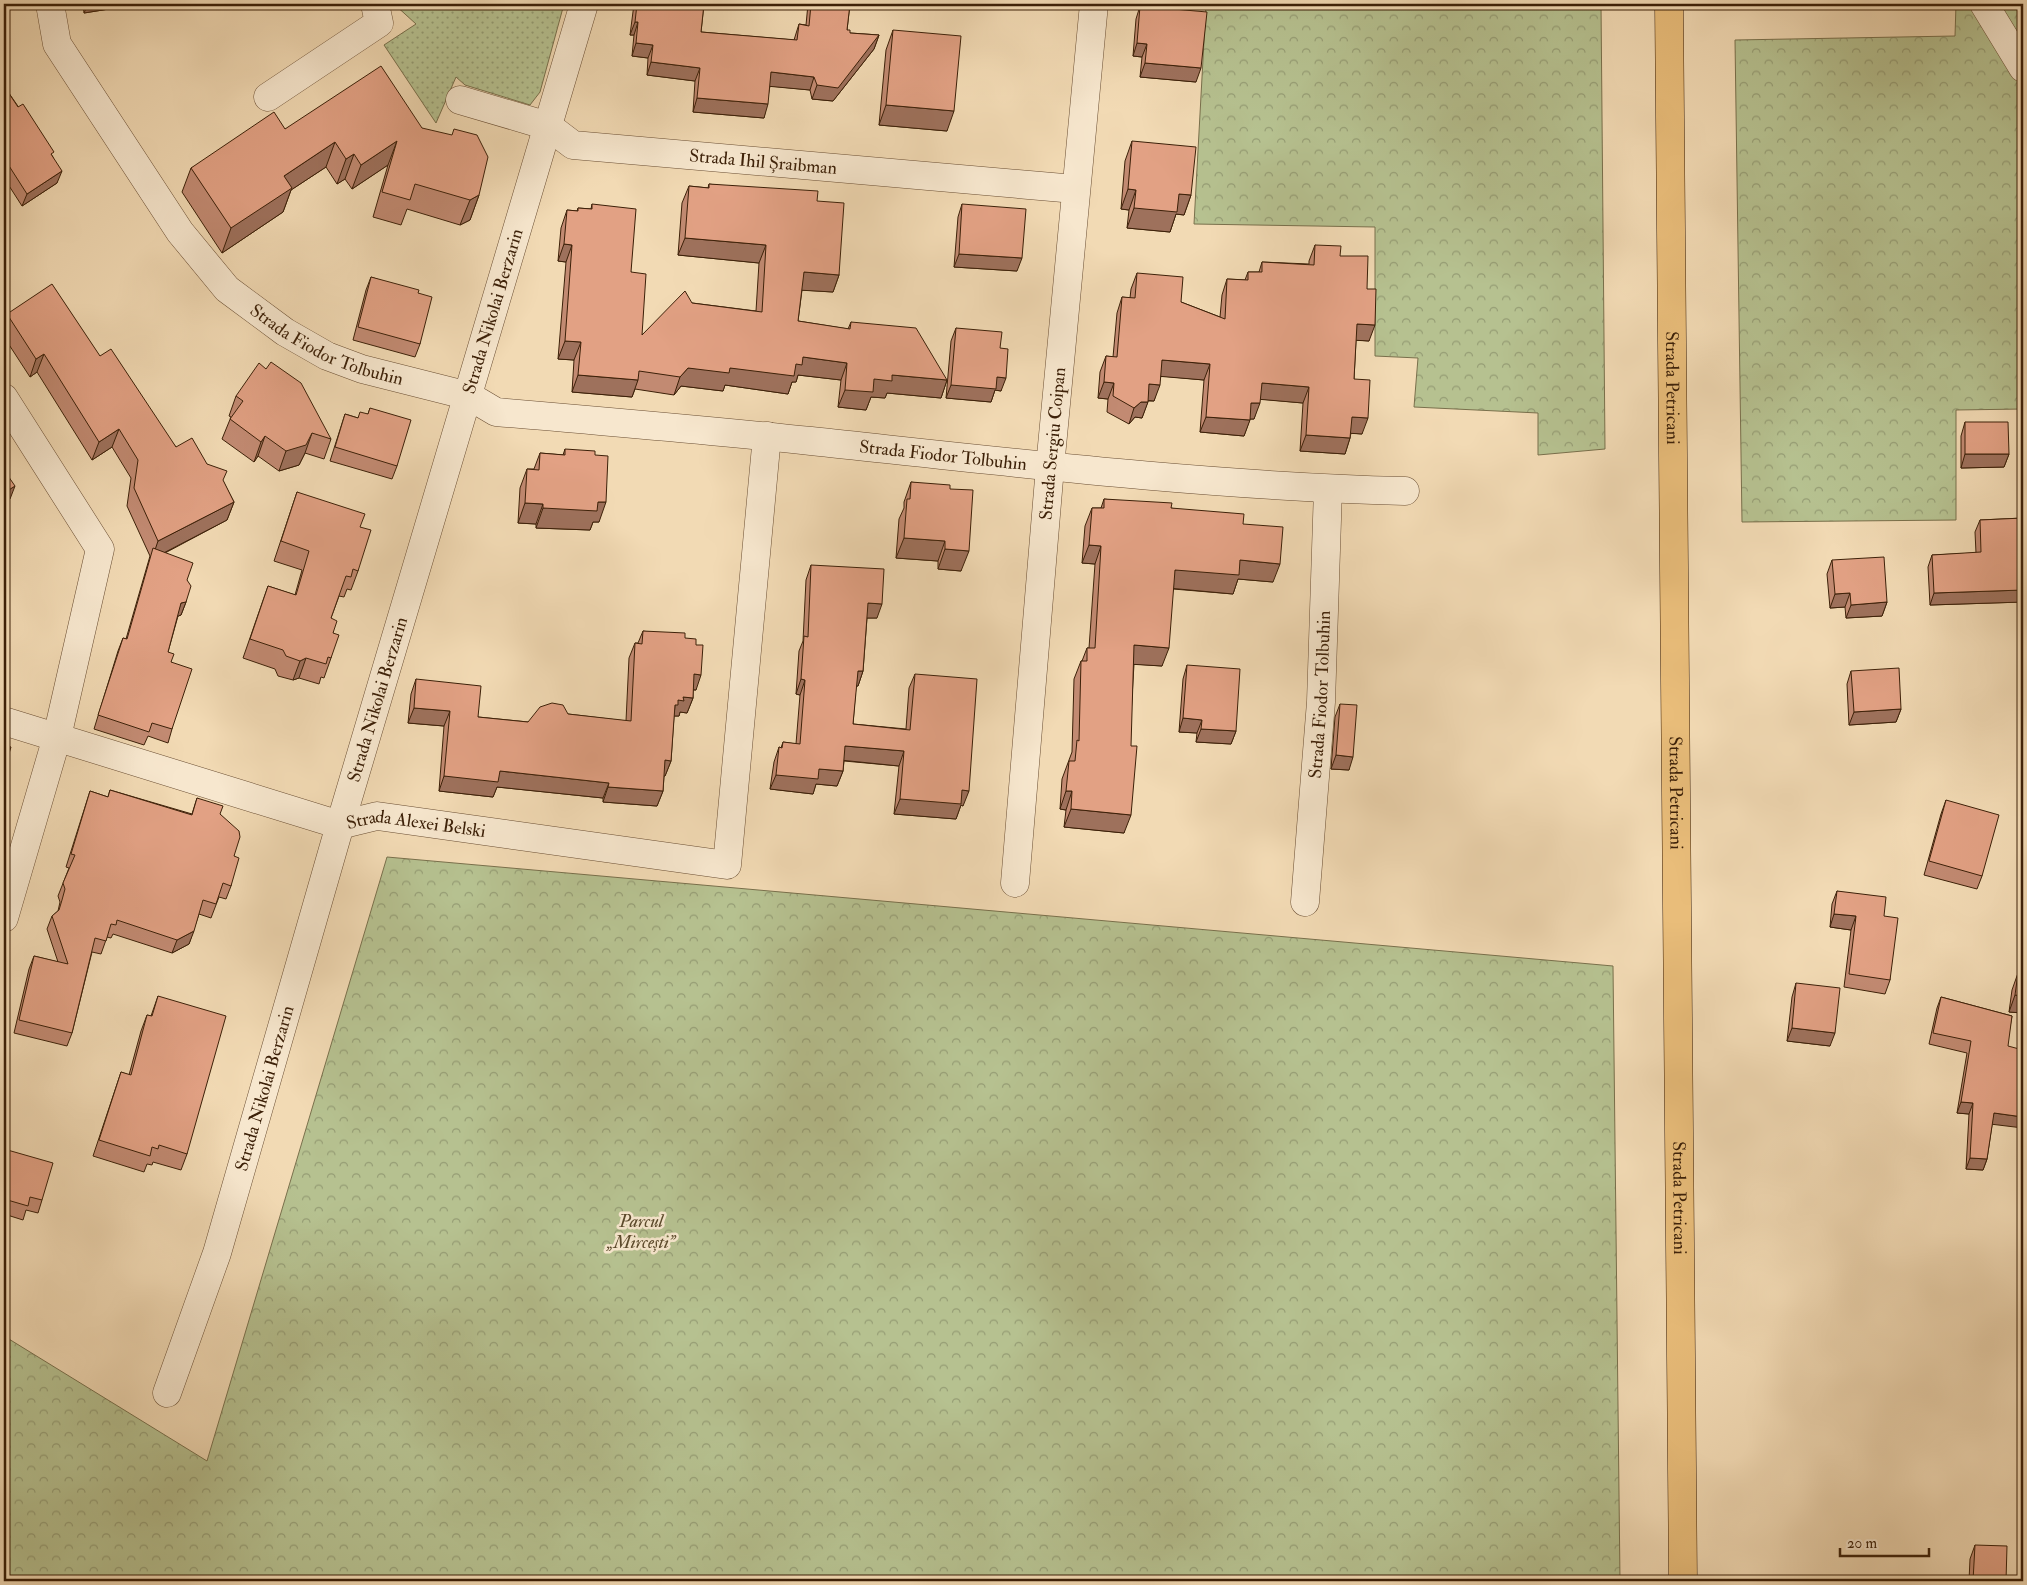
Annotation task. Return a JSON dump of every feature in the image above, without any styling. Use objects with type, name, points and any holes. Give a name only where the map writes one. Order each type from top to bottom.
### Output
[{"type":"main road","name":"Strada Petricani","points":[[1669,4],[1683,1581]]},
{"type":"street","name":"Strada Fiodor Tolbuhin","points":[[50,4],[56,44],[180,232],[227,289],[285,332],[327,356],[362,370],[469,396],[496,412],[767,436],[1050,467],[1328,489],[1405,491]]},
{"type":"street","points":[[268,97],[379,23],[375,4]]},
{"type":"street","name":"Strada Nikolai Berzarin","points":[[168,1393],[218,1253],[340,825],[584,4]]},
{"type":"street","name":"Strada Sergiu Coipan","points":[[1015,883],[1050,467],[1094,4]]},
{"type":"street","points":[[1984,4],[2023,68]]},
{"type":"street","name":"Strada Ihil Șraibman","points":[[460,100],[548,126],[574,145],[1075,189]]},
{"type":"street","points":[[4,398],[100,549],[57,737],[4,918]]},
{"type":"street","name":"Strada Alexei Belski","points":[[4,721],[340,825],[378,816],[727,865],[767,436]]},
{"type":"street","name":"Strada Fiodor Tolbuhin","points":[[1305,902],[1321,702],[1328,489]]},
{"type":"green space","points":[[394,4],[564,4],[540,92],[530,105],[465,85],[456,77],[436,123],[384,45],[416,24]]},
{"type":"green space","points":[[1206,4],[1601,4],[1605,449],[1538,455],[1538,413],[1414,407],[1418,358],[1375,356],[1375,227],[1194,224]]},
{"type":"green space","points":[[1956,4],[2023,4],[2023,409],[1956,410],[1956,520],[1742,522],[1735,40],[1955,36]]},
{"type":"green space","name":"Parcul „Mircești”","points":[[387,857],[1613,966],[1620,1581],[4,1581],[4,1336],[207,1461]]},
{"type":"building","points":[[637,4],[704,4],[701,32],[797,40],[799,24],[809,26],[811,4],[850,4],[847,30],[850,30],[850,33],[879,35],[838,88],[817,85],[814,77],[771,72],[768,104],[697,98],[700,68],[651,62],[653,45],[636,43],[638,22],[635,22]]},
{"type":"building","points":[[1140,6],[1207,12],[1201,68],[1145,63],[1147,44],[1137,43]]},
{"type":"building","points":[[893,30],[961,36],[954,111],[886,105]]},
{"type":"building","points":[[381,66],[422,128],[452,135],[454,129],[477,135],[488,157],[479,195],[470,200],[415,184],[410,200],[382,192],[397,141],[361,165],[354,154],[346,159],[335,142],[284,176],[292,188],[231,228],[191,168],[274,112],[285,129]]},
{"type":"building","points":[[4,86],[18,107],[23,104],[54,152],[51,154],[62,171],[27,194],[4,158]]},
{"type":"building","points":[[1132,141],[1196,147],[1191,195],[1179,194],[1177,212],[1134,208],[1136,190],[1128,189]]},
{"type":"building","points":[[709,184],[818,191],[817,201],[844,203],[839,275],[804,272],[798,321],[850,329],[851,322],[916,328],[947,380],[892,375],[892,381],[874,379],[873,392],[845,390],[847,363],[803,357],[802,365],[796,364],[794,376],[730,368],[729,373],[688,368],[680,377],[639,371],[638,380],[578,375],[581,342],[565,341],[572,245],[564,244],[567,210],[578,211],[578,208],[592,209],[592,204],[636,209],[631,272],[646,274],[642,335],[685,291],[692,303],[762,312],[766,245],[685,238],[689,186],[709,188]]},
{"type":"building","points":[[962,204],[1026,209],[1022,258],[959,254]]},
{"type":"building","points":[[1315,245],[1341,246],[1340,256],[1368,256],[1367,289],[1376,289],[1375,325],[1357,324],[1354,379],[1370,380],[1368,418],[1352,417],[1350,438],[1306,435],[1309,387],[1262,383],[1260,403],[1251,403],[1250,420],[1206,417],[1210,364],[1162,360],[1160,385],[1149,384],[1148,402],[1141,402],[1134,408],[1113,396],[1114,383],[1104,382],[1106,356],[1117,357],[1122,297],[1135,298],[1137,273],[1183,277],[1181,302],[1225,319],[1227,279],[1248,280],[1248,272],[1262,272],[1262,262],[1314,265]]},
{"type":"building","points":[[371,277],[419,290],[418,293],[432,297],[420,344],[358,327]]},
{"type":"building","points":[[52,284],[100,356],[111,349],[176,447],[192,438],[207,464],[227,471],[223,480],[234,502],[158,541],[134,488],[138,460],[119,429],[99,442],[44,354],[36,359],[7,314]]},
{"type":"building","points":[[956,328],[1002,332],[1000,348],[1008,349],[1006,378],[997,377],[996,389],[951,385]]},
{"type":"building","points":[[271,362],[301,383],[331,439],[312,433],[306,445],[286,451],[265,436],[261,442],[230,419],[243,401],[236,396],[259,363],[266,369]]},
{"type":"building","points":[[370,408],[411,420],[397,466],[335,447],[345,414],[358,418],[360,412],[368,414]]},
{"type":"building","points":[[1965,422],[2008,422],[2009,454],[1965,454]]},
{"type":"building","points":[[565,449],[595,451],[595,455],[608,456],[606,502],[598,502],[597,511],[543,508],[543,504],[525,503],[527,469],[539,470],[540,453],[565,455]]},
{"type":"building","points":[[4,470],[15,486],[4,493]]},
{"type":"building","points":[[911,482],[950,485],[950,489],[973,490],[969,551],[945,549],[945,541],[904,538],[907,499],[910,499]]},
{"type":"building","points":[[297,492],[365,514],[360,527],[371,530],[358,571],[353,569],[351,577],[346,576],[331,618],[337,621],[333,633],[339,635],[331,658],[328,657],[326,664],[306,658],[300,661],[286,656],[283,650],[250,639],[268,586],[296,595],[309,551],[281,541]]},
{"type":"building","points":[[1104,499],[1172,503],[1171,508],[1244,514],[1243,524],[1283,527],[1280,564],[1240,560],[1239,575],[1175,570],[1169,648],[1134,645],[1131,746],[1137,746],[1131,815],[1071,809],[1072,791],[1066,791],[1069,761],[1075,761],[1077,740],[1079,741],[1081,661],[1087,661],[1087,648],[1095,648],[1101,546],[1089,545],[1092,508],[1104,508]]},
{"type":"building","points":[[2023,518],[2023,590],[1934,593],[1932,555],[1981,552],[1980,520]]},
{"type":"building","points":[[153,548],[193,563],[187,580],[191,586],[186,602],[181,603],[168,652],[174,654],[171,662],[192,669],[172,729],[152,723],[149,732],[98,715],[123,638],[127,639]]},
{"type":"building","points":[[1884,557],[1887,602],[1851,605],[1850,593],[1835,594],[1832,560]]},
{"type":"building","points":[[811,565],[884,569],[882,604],[868,603],[863,671],[858,671],[853,724],[910,730],[915,674],[977,679],[969,791],[962,790],[961,804],[900,799],[904,751],[845,746],[843,771],[819,769],[818,779],[776,775],[779,747],[782,748],[783,742],[800,744],[805,680],[801,679],[804,636],[808,637]]},
{"type":"building","points":[[643,631],[685,633],[685,638],[696,639],[696,645],[703,645],[701,675],[694,674],[693,698],[683,697],[684,701],[678,700],[678,705],[675,705],[671,761],[665,760],[663,791],[608,787],[609,783],[500,771],[498,782],[444,776],[450,711],[414,708],[416,679],[481,686],[478,717],[528,722],[540,707],[552,703],[563,705],[568,714],[631,721],[635,643],[642,644]]},
{"type":"building","points":[[1187,665],[1240,669],[1236,731],[1201,729],[1202,720],[1183,718]]},
{"type":"building","points":[[1899,668],[1901,709],[1854,712],[1851,671]]},
{"type":"building","points":[[1340,704],[1357,705],[1353,757],[1336,755]]},
{"type":"building","points":[[4,745],[11,747],[4,770]]},
{"type":"building","points":[[110,790],[192,815],[197,798],[223,806],[220,814],[239,831],[240,837],[234,856],[239,858],[231,886],[223,883],[216,904],[203,900],[194,931],[177,940],[117,920],[116,925],[111,924],[106,941],[95,938],[72,1033],[19,1020],[34,956],[68,964],[52,916],[59,910],[65,889],[63,883],[75,855],[71,854],[90,791],[108,797]]},
{"type":"building","points":[[1946,800],[1999,815],[1982,876],[1929,861]]},
{"type":"building","points":[[1837,891],[1886,897],[1884,916],[1898,918],[1890,980],[1849,974],[1856,916],[1834,914]]},
{"type":"building","points":[[2018,973],[2023,973],[2023,996],[2015,995]]},
{"type":"building","points":[[1796,983],[1840,988],[1835,1033],[1792,1028]]},
{"type":"building","points":[[158,996],[226,1016],[187,1154],[159,1145],[158,1149],[152,1147],[150,1156],[99,1140],[121,1072],[131,1075],[147,1015],[152,1016]]},
{"type":"building","points":[[1941,997],[2012,1016],[2008,1046],[2023,1050],[2023,1117],[1994,1113],[1987,1159],[1970,1158],[1973,1103],[1961,1102],[1971,1041],[1933,1033]]},
{"type":"building","points":[[4,1149],[53,1163],[42,1200],[30,1197],[28,1206],[4,1199]]},
{"type":"building","points":[[1975,1545],[2007,1546],[2006,1581],[1973,1581]]}]
